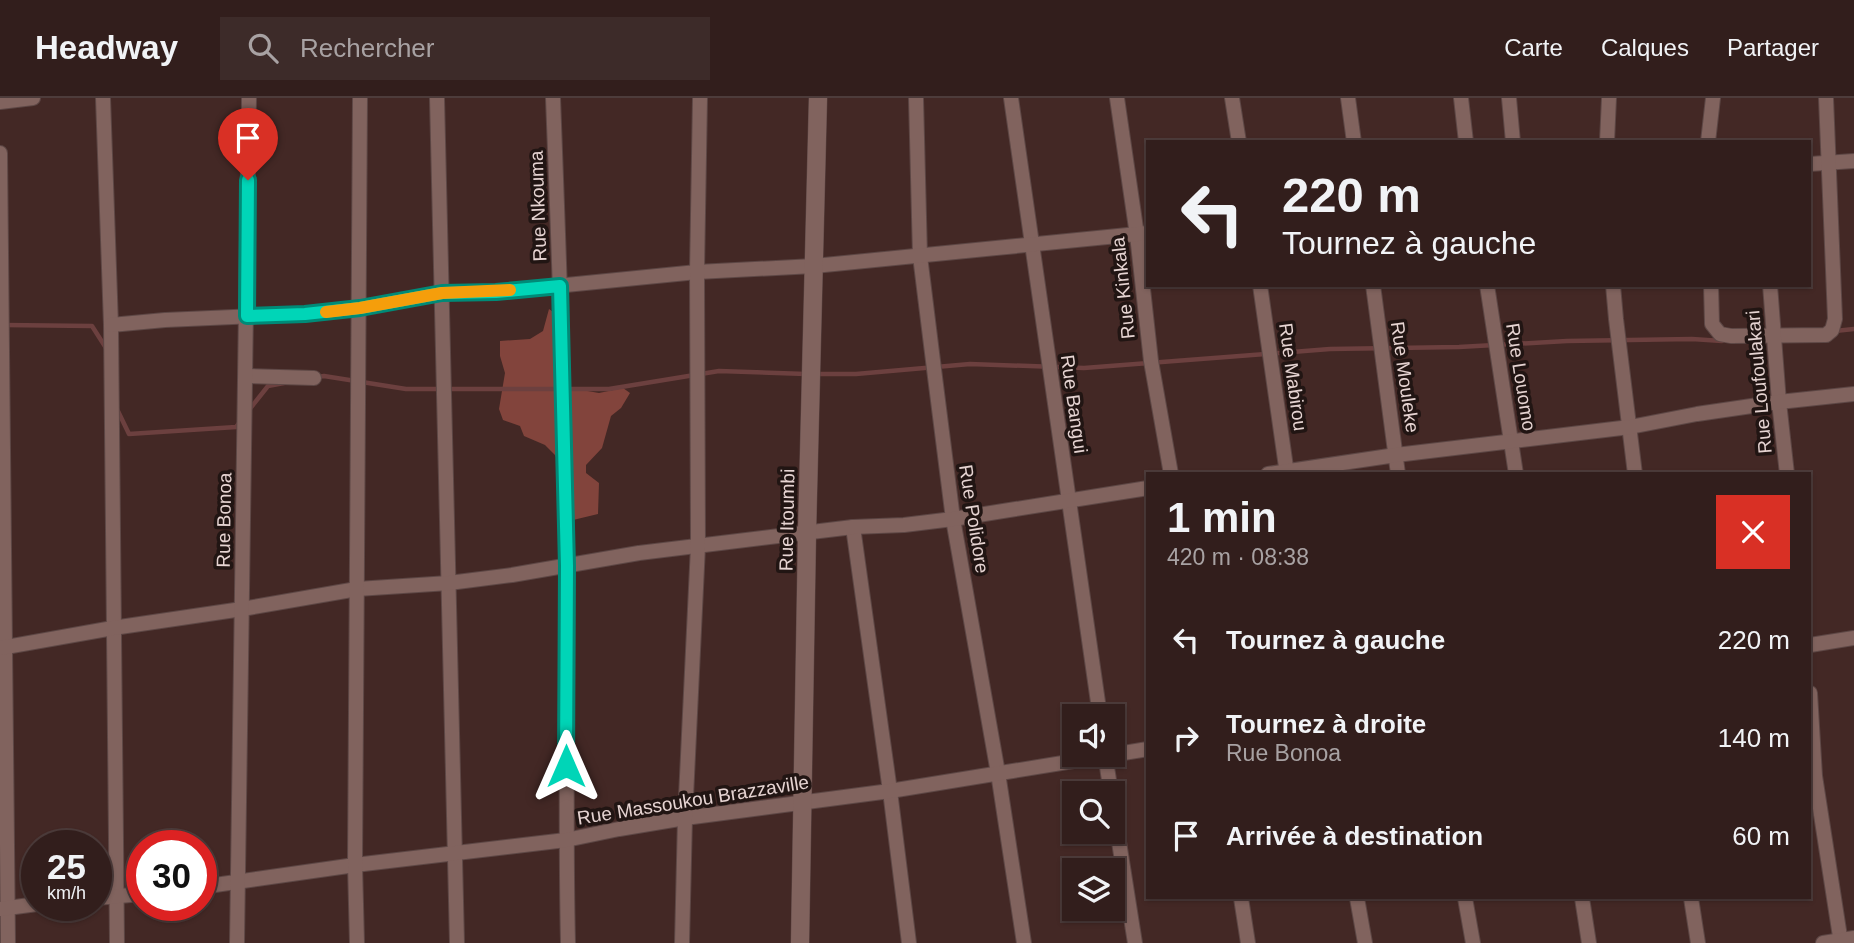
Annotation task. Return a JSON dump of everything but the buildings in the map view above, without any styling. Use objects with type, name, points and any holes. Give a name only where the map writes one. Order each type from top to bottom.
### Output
[{"type":"street","points":[[0,102],[33,98]]},
{"type":"street","points":[[103,98],[111,325],[117,943]]},
{"type":"street","name":"Rue Bonoa","points":[[237,943],[249,98]]},
{"type":"street","points":[[356,943],[360,98]]},
{"type":"street","points":[[437,98],[457,943]]},
{"type":"street","name":"Rue Nkouma","points":[[553,98],[567,566],[568,943]]},
{"type":"street","points":[[682,943],[698,546],[697,272],[701,98]]},
{"type":"street","name":"Rue Itoumbi","points":[[800,943],[818,98]]},
{"type":"street","name":"Rue Polidore","points":[[916,98],[920,256],[953,519],[998,773],[1024,943]]},
{"type":"street","name":"Rue Bangui","points":[[1011,98],[1098,704]]},
{"type":"street","name":"Rue Kinkala","points":[[1117,98],[1143,234],[1150,361],[1171,472]]},
{"type":"street","points":[[1232,98],[1239,140]]},
{"type":"street","points":[[1348,98],[1354,140]]},
{"type":"street","points":[[1461,98],[1466,140]]},
{"type":"street","points":[[1509,98],[1513,140]]},
{"type":"street","points":[[1607,140],[1609,98]]},
{"type":"street","points":[[1708,140],[1713,98]]},
{"type":"street","points":[[1711,287],[1712,324],[1720,334],[1731,337],[1774,337],[1826,335],[1832,330],[1835,319],[1826,98]]},
{"type":"street","points":[[0,153],[4,361],[4,908],[8,943]]},
{"type":"street","points":[[1811,164],[1854,161]]},
{"type":"street","points":[[111,325],[305,314],[360,308],[442,293],[496,292],[697,272],[814,266],[1143,234]]},
{"type":"street","name":"Rue Mabirou","points":[[1260,287],[1287,472]]},
{"type":"street","name":"Rue Mouleke","points":[[1373,287],[1398,472]]},
{"type":"street","name":"Rue Louomo","points":[[1487,287],[1516,472]]},
{"type":"street","points":[[1613,287],[1635,472]]},
{"type":"street","name":"Rue Loufoulakari","points":[[1770,287],[1787,472]]},
{"type":"street","points":[[246,376],[314,378]]},
{"type":"street","points":[[1293,472],[1396,455],[1630,427],[1697,414],[1854,394]]},
{"type":"street","points":[[2,648],[357,589],[449,583],[639,553],[853,527],[953,519],[1146,488]]},
{"type":"street","points":[[853,527],[909,943]]},
{"type":"street","points":[[1811,645],[1854,638]]},
{"type":"street","points":[[1811,710],[1815,776],[1845,940],[1823,943]]},
{"type":"street","name":"Rue Massoukou Brazzaville","points":[[1125,752],[1146,749]]},
{"type":"street","name":"Rue Massoukou Brazzaville","points":[[217,885],[566,840],[685,818],[890,791],[1062,762]]},
{"type":"street","points":[[1119,844],[1135,943]]},
{"type":"street","points":[[112,897],[126,896]]},
{"type":"street","points":[[1241,899],[1248,943]]},
{"type":"street","points":[[1357,899],[1365,943]]},
{"type":"street","points":[[1465,899],[1473,943]]},
{"type":"street","points":[[1582,899],[1589,943]]},
{"type":"street","points":[[1691,899],[1698,943]]},
{"type":"shaded area","points":[[549,309],[556,314],[559,386],[599,393],[623,388],[630,393],[621,408],[611,416],[602,448],[586,465],[586,473],[599,483],[598,514],[573,520],[570,491],[555,455],[545,445],[524,436],[520,426],[503,420],[499,409],[505,373],[500,356],[500,341],[530,339],[543,331]]},
{"type":"waterway","points":[[4,325],[92,326],[106,348]]},
{"type":"waterway","points":[[1835,331],[1854,329]]},
{"type":"waterway","points":[[815,374],[856,374],[970,364],[1084,368],[1330,349],[1459,347],[1567,341],[1722,341]]},
{"type":"waterway","points":[[317,377],[406,389],[609,389],[719,371],[806,374]]},
{"type":"waterway","points":[[249,410],[268,386],[284,383]]},
{"type":"waterway","points":[[116,407],[129,434],[236,427],[239,423]]},
{"type":"slow traffic","points":[[326,312],[442,293],[510,290]]},
{"type":"route","points":[[248,180],[247,316],[305,314],[360,308],[442,293],[496,292],[560,286],[567,566],[566,766]]}]
